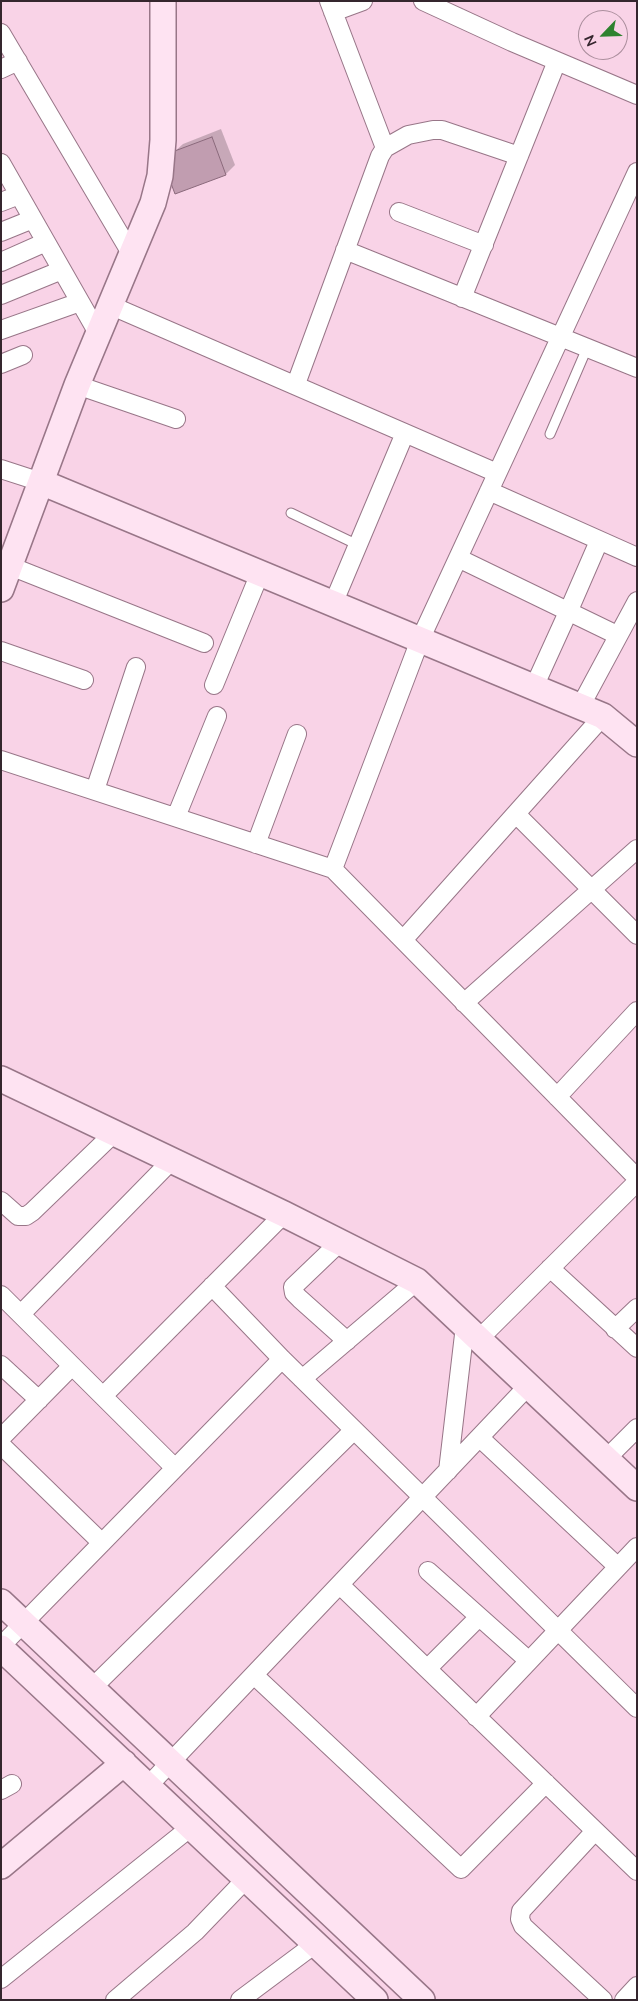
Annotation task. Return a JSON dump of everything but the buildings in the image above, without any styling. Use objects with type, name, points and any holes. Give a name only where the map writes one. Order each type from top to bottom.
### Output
[{"type":"street","points":[[163,1],[163,140],[160,176],[153,203],[112,306],[77,385],[5,577],[204,643]]},
{"type":"street","points":[[363,1],[331,7],[385,148]]},
{"type":"street","points":[[423,1],[637,95]]},
{"type":"street","points":[[1,33],[132,255]]},
{"type":"street","points":[[1,69],[18,60]]},
{"type":"street","points":[[462,298],[557,61]]},
{"type":"street","points":[[296,384],[380,156],[385,148],[392,142],[408,135],[442,130],[519,156]]},
{"type":"street","points":[[2,167],[99,335]]},
{"type":"street","points":[[332,869],[420,640],[637,172]]},
{"type":"street","points":[[1,202],[19,195]]},
{"type":"street","points":[[399,212],[484,244]]},
{"type":"street","points":[[1,232],[33,219]]},
{"type":"street","points":[[1,262],[46,242]]},
{"type":"street","points":[[345,250],[637,368]]},
{"type":"street","points":[[1,295],[62,270]]},
{"type":"street","points":[[1,330],[80,302]]},
{"type":"street","points":[[112,306],[296,384],[497,473]]},
{"type":"street","points":[[1,364],[23,356]]},
{"type":"street","points":[[77,385],[176,419]]},
{"type":"street","points":[[333,604],[405,433]]},
{"type":"street","points":[[1,469],[41,482],[603,716],[637,744]]},
{"type":"street","points":[[489,492],[637,557]]},
{"type":"street","points":[[534,688],[599,541]]},
{"type":"street","points":[[458,558],[569,610],[617,635]]},
{"type":"street","points":[[214,685],[260,573]]},
{"type":"street","points":[[580,707],[617,635],[637,601]]},
{"type":"street","points":[[1,651],[84,680]]},
{"type":"street","points":[[95,790],[136,667]]},
{"type":"street","points":[[176,817],[217,716]]},
{"type":"street","points":[[403,940],[603,716]]},
{"type":"street","points":[[256,844],[297,734]]},
{"type":"street","points":[[1,760],[332,869],[557,1097],[635,1186],[550,1268],[472,1332],[448,1471]]},
{"type":"street","points":[[516,814],[637,935]]},
{"type":"street","points":[[464,1003],[637,849]]},
{"type":"street","points":[[557,1097],[637,1011]]},
{"type":"street","points":[[1,1079],[284,1214],[417,1281],[637,1488]]},
{"type":"street","points":[[1,1201],[18,1216],[26,1216],[114,1133]]},
{"type":"street","points":[[21,1314],[172,1160]]},
{"type":"street","points":[[103,1396],[284,1214]]},
{"type":"street","points":[[340,1242],[293,1287],[294,1293],[347,1342]]},
{"type":"street","points":[[550,1268],[637,1348]]},
{"type":"street","points":[[302,1379],[417,1281]]},
{"type":"street","points":[[212,1286],[302,1379],[637,1708]]},
{"type":"street","points":[[1,1295],[175,1468]]},
{"type":"street","points":[[615,1329],[637,1308]]},
{"type":"street","points":[[282,1359],[1,1647],[370,1998]]},
{"type":"street","points":[[1,1364],[39,1400]]},
{"type":"street","points":[[1,1438],[72,1366]]},
{"type":"street","points":[[148,1786],[255,1676],[528,1386]]},
{"type":"street","points":[[606,1459],[637,1428]]},
{"type":"street","points":[[92,1688],[354,1430]]},
{"type":"street","points":[[480,1438],[618,1567]]},
{"type":"street","points":[[1,1445],[102,1543]]},
{"type":"street","points":[[476,1717],[637,1547]]},
{"type":"street","points":[[428,1571],[529,1661]]},
{"type":"street","points":[[340,1586],[637,1871]]},
{"type":"street","points":[[1,1602],[422,2000]]},
{"type":"street","points":[[427,1669],[479,1617]]},
{"type":"street","points":[[255,1676],[461,1869],[546,1783]]},
{"type":"street","points":[[1,1866],[124,1763]]},
{"type":"street","points":[[1,1979],[191,1827]]},
{"type":"street","points":[[595,1831],[521,1911],[520,1919],[523,1926],[603,2000]]},
{"type":"street","points":[[115,2000],[195,1932],[246,1879]]},
{"type":"street","points":[[240,2000],[315,1944]]},
{"type":"street","points":[[624,2000],[637,1986]]},
{"type":"lane","points":[[550,434],[587,348]]},
{"type":"lane","points":[[291,514],[358,545]]}]
